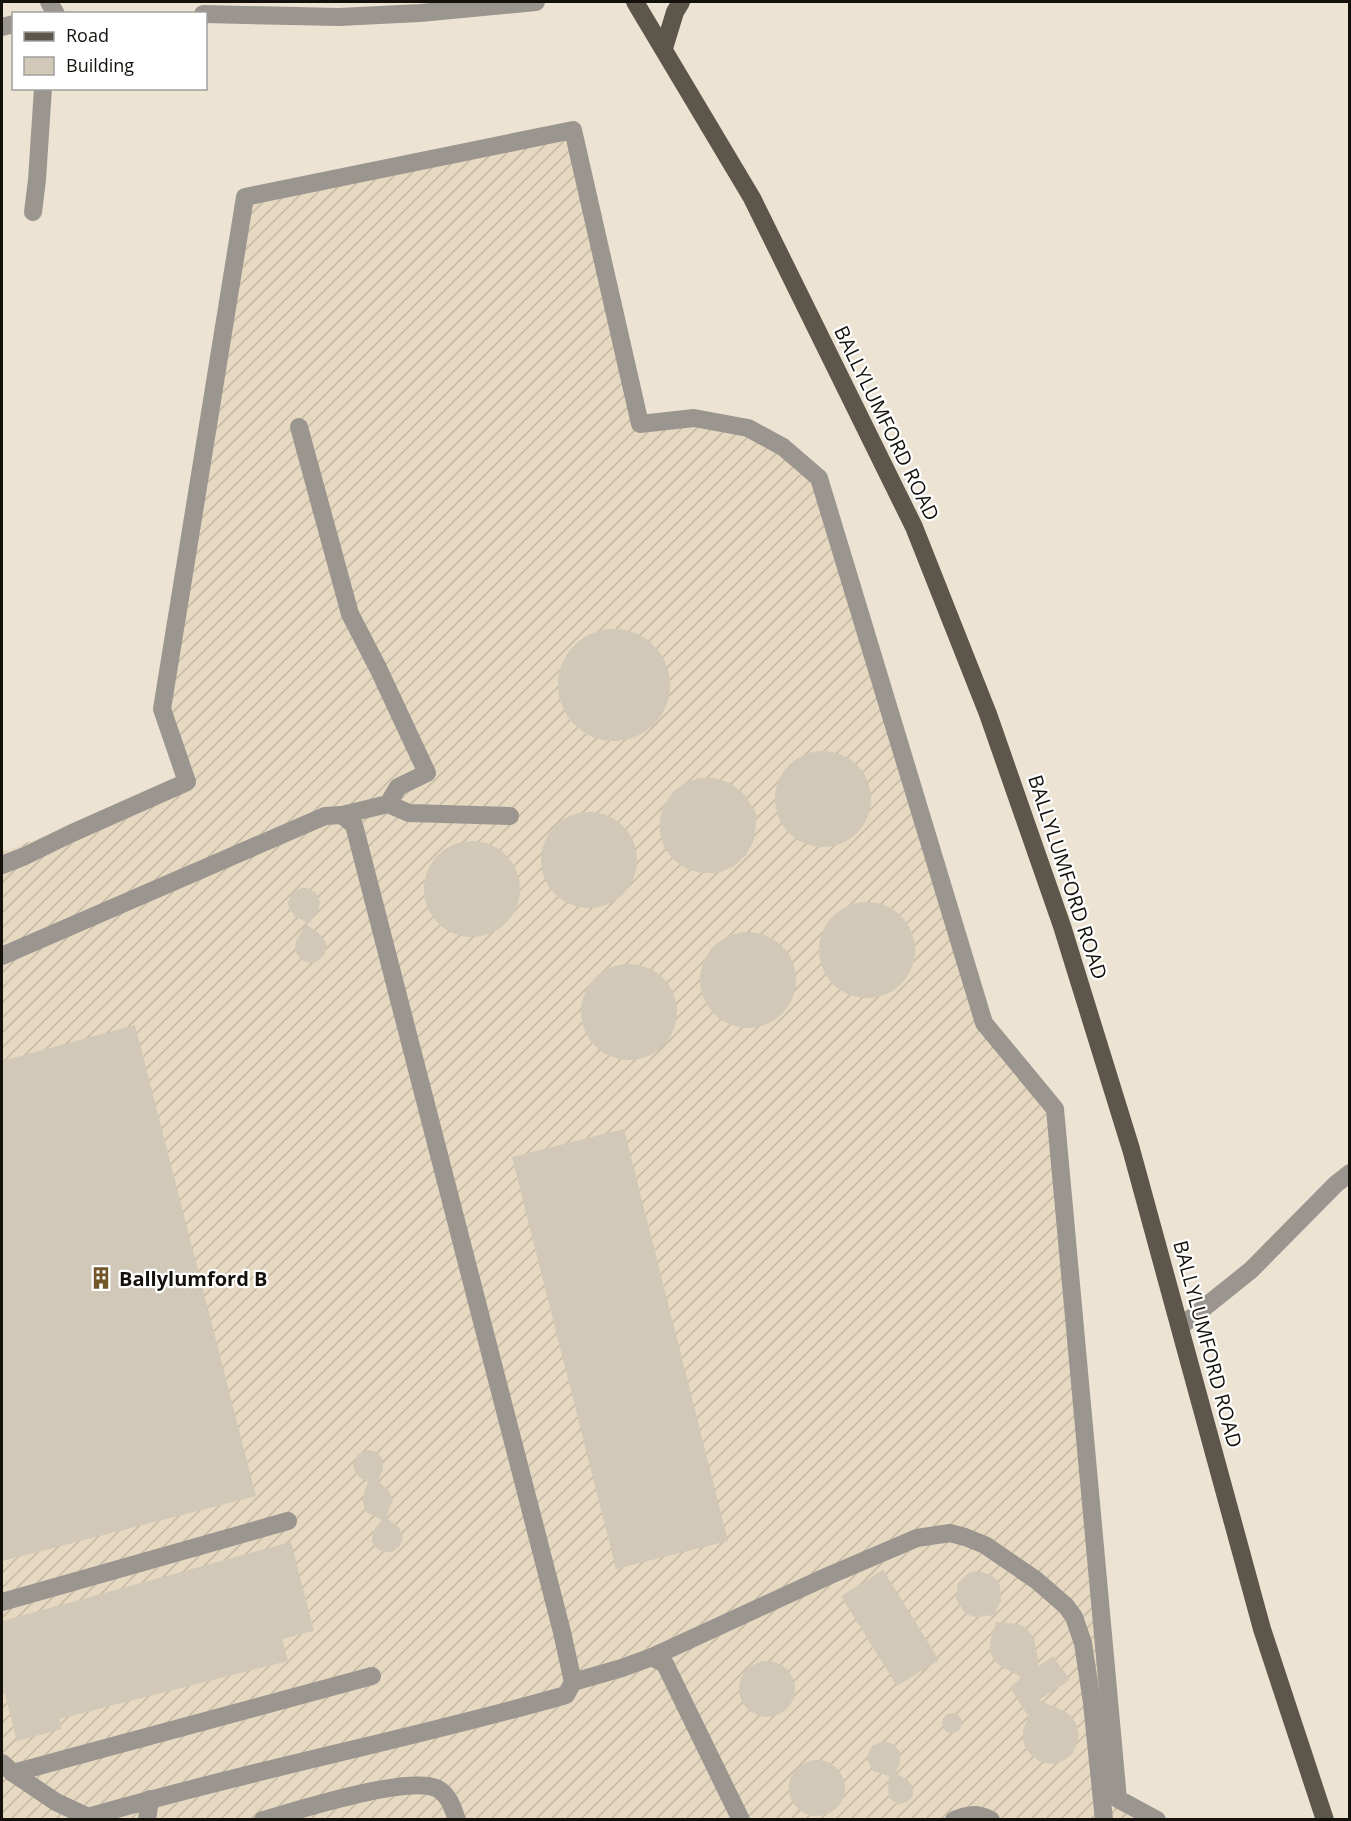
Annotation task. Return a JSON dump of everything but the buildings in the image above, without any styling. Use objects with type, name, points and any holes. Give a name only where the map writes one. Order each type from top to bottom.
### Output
[{"type":"main road","name":"BALLYLUMFORD ROAD","points":[[636,2],[752,198],[914,527],[1012,778],[1062,926],[1131,1149],[1262,1629],[1325,1820]]},
{"type":"main road","points":[[664,48],[675,12],[681,2]]},
{"type":"street","points":[[207,14],[341,9],[420,13],[536,2]]},
{"type":"street","points":[[33,212],[43,90]]},
{"type":"street","points":[[2,865],[187,782],[162,709],[245,197],[573,130],[640,424],[694,418],[748,428],[783,447],[819,478],[984,1023],[1055,1110],[1118,1799],[1157,1820]]},
{"type":"street","points":[[299,427],[350,615],[378,668],[427,773],[398,787],[388,804]]},
{"type":"street","points":[[2,956],[325,816],[342,815],[388,804],[409,813],[510,816]]},
{"type":"street","points":[[7,1768],[56,1802],[89,1818],[150,1799],[501,1714],[566,1695],[573,1682],[354,825],[342,815]]},
{"type":"street","points":[[1180,1327],[1251,1270],[1336,1184],[1350,1173]]},
{"type":"street","points":[[2,1602],[288,1521]]},
{"type":"street","points":[[573,1682],[651,1657],[917,1538],[950,1533],[985,1545],[1036,1580],[1066,1606],[1074,1617],[1083,1643],[1092,1703],[1104,1820]]},
{"type":"street","points":[[651,1657],[665,1664],[741,1820]]},
{"type":"street","points":[[7,1768],[372,1676]]},
{"type":"street","points":[[263,1820],[351,1796],[401,1786],[422,1785],[439,1789],[451,1803],[457,1820]]},
{"type":"street","points":[[147,1820],[150,1799]]},
{"type":"street","points":[[954,1820],[974,1814],[983,1815],[991,1820]]},
{"type":"shaded area","points":[[573,130],[640,424],[748,428],[819,478],[984,1023],[1055,1109],[1118,1799],[1151,1819],[2,1819],[2,852],[187,782],[162,709],[245,197]]},
{"type":"place","name":"Ballylumford B","points":[[101,1278]]}]
